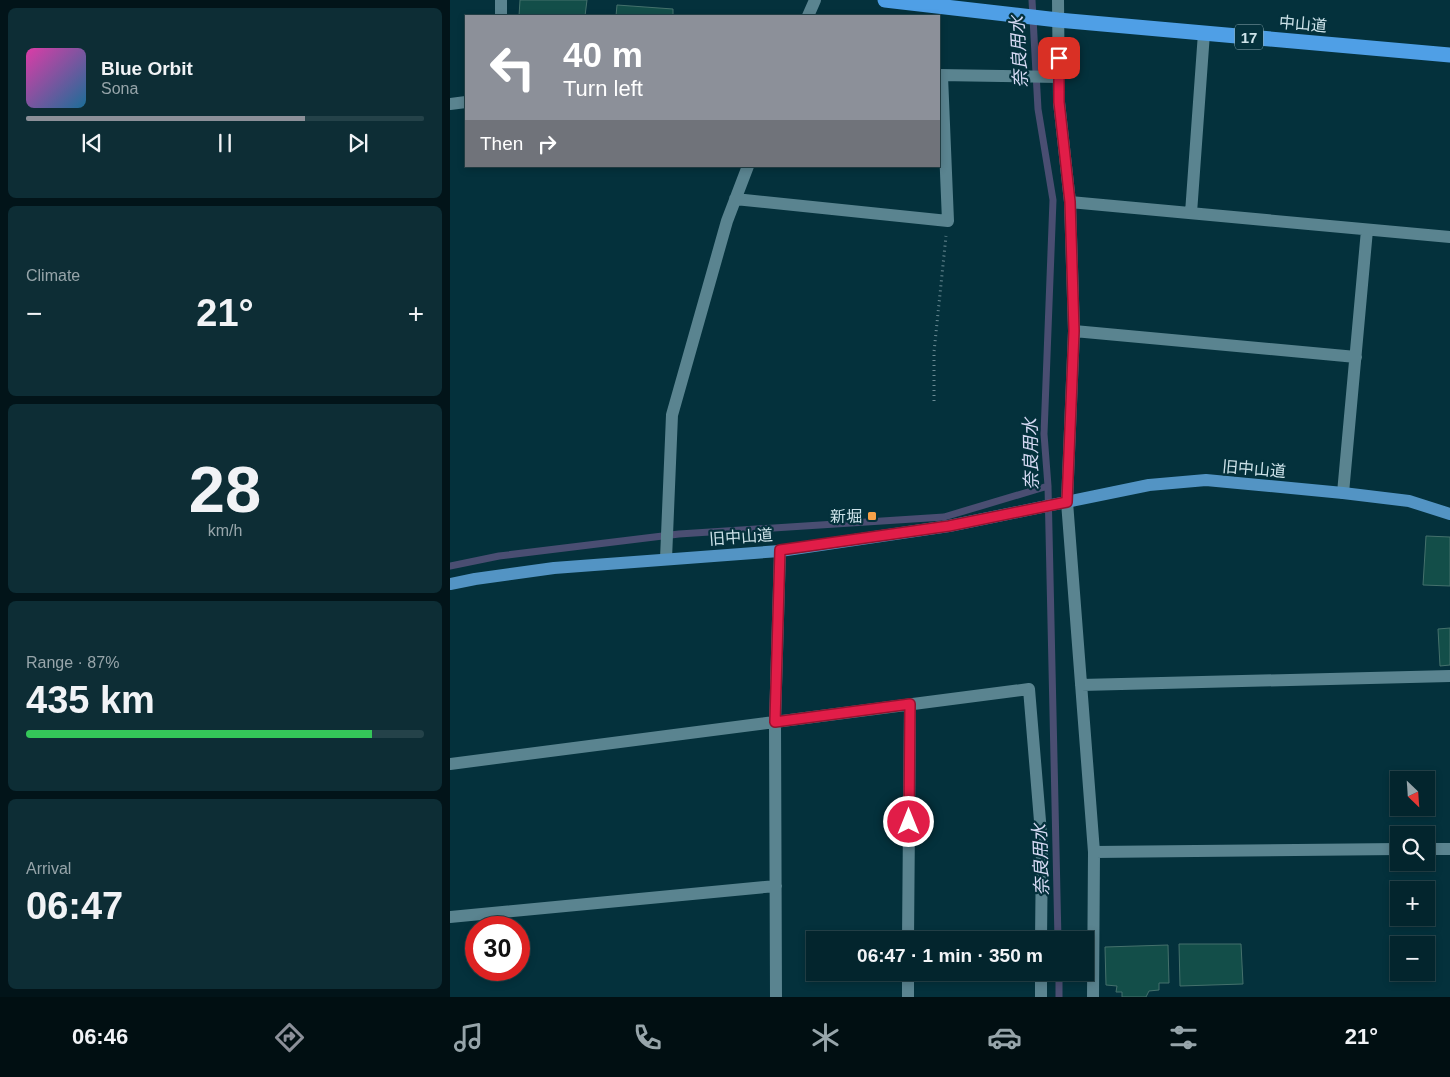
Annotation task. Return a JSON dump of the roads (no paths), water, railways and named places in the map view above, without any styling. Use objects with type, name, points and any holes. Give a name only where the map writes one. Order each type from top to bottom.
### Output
[{"type":"highway","name":"中山道","points":[[885,0],[1053,20],[1450,55]]},
{"type":"main road","name":"旧中山道","points":[[450,584],[554,568],[780,550],[949,526],[1149,485],[1206,480],[1409,501],[1450,514]]},
{"type":"street","points":[[500,0],[500,15]]},
{"type":"street","points":[[808,15],[815,0]]},
{"type":"street","points":[[1058,0],[1053,20],[1059,77],[1059,102],[1070,202],[1074,331],[1061,503],[1081,685],[1094,852],[1093,997]]},
{"type":"street","points":[[1192,214],[1204,33]]},
{"type":"street","points":[[735,199],[948,221],[940,75],[1059,77]]},
{"type":"street","points":[[450,104],[465,102]]},
{"type":"street","points":[[666,559],[672,415],[726,220],[748,167]]},
{"type":"street","points":[[1070,202],[1450,237]]},
{"type":"street","points":[[1343,493],[1367,230]]},
{"type":"street","points":[[1074,331],[1356,356]]},
{"type":"street","points":[[776,997],[775,722],[780,550]]},
{"type":"street","points":[[1081,685],[1450,676]]},
{"type":"street","points":[[450,764],[1029,689],[1042,845],[1042,931]]},
{"type":"street","points":[[908,931],[910,704]]},
{"type":"street","points":[[1435,849],[1450,849]]},
{"type":"street","points":[[1094,852],[1390,850]]},
{"type":"street","points":[[450,917],[776,886]]},
{"type":"street","points":[[908,981],[908,997]]},
{"type":"street","points":[[1041,981],[1041,997]]},
{"type":"waterway","name":"奈良用水","points":[[1032,0],[1038,109],[1053,200],[1044,434],[1048,486],[1058,931]]},
{"type":"waterway","points":[[450,566],[499,556],[679,534],[944,517],[1048,486]]},
{"type":"waterway","name":"奈良用水","points":[[1059,981],[1059,997]]},
{"type":"place","name":"新堀","points":[[872,516]]}]
